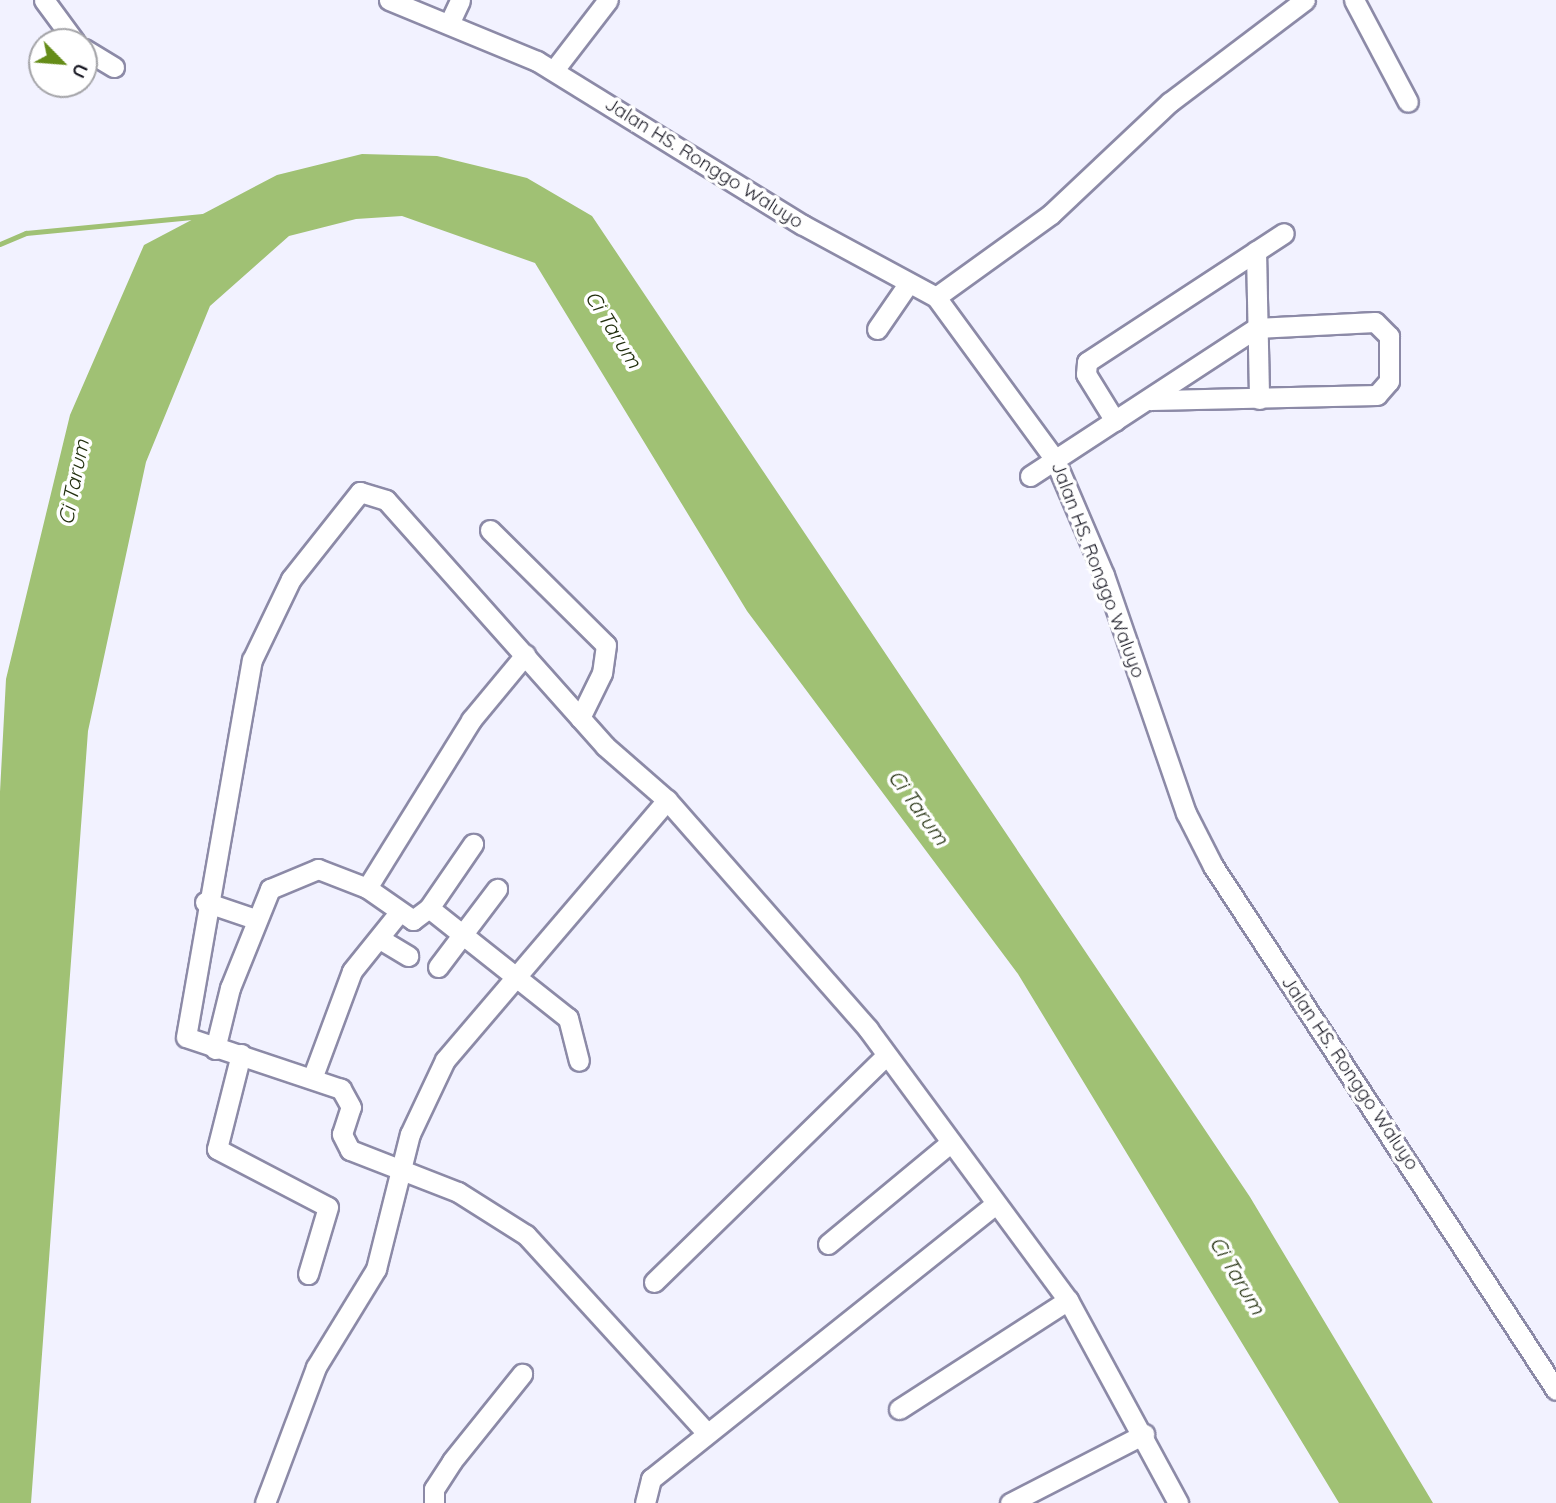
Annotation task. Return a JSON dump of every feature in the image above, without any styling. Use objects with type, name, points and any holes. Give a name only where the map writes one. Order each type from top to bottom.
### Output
[{"type":"street","points":[[44,0],[65,28]]},
{"type":"street","name":"Jalan HS. Ronggo Waluyo","points":[[389,0],[449,23],[554,70],[908,284],[936,297],[1054,458],[1104,575],[1186,813],[1213,866],[1548,1357],[1556,1390]]},
{"type":"street","points":[[449,23],[460,0]]},
{"type":"street","points":[[554,70],[608,0]]},
{"type":"street","points":[[936,297],[1051,214],[1170,102],[1305,0]]},
{"type":"street","points":[[1354,0],[1408,102]]},
{"type":"street","points":[[98,57],[114,67]]},
{"type":"street","points":[[1115,421],[1086,374],[1087,362],[1284,233]]},
{"type":"street","points":[[1256,251],[1259,399]]},
{"type":"street","points":[[877,329],[908,284]]},
{"type":"street","points":[[1030,477],[1054,458],[1151,400],[1256,328],[1375,321],[1389,337],[1384,392],[1259,399],[1151,400]]},
{"type":"street","points":[[706,1432],[526,1235],[494,1212],[401,1166],[344,1143],[349,1099],[313,1076],[215,1049],[186,1037],[205,902],[259,641],[302,562],[360,492],[386,500],[580,718],[667,800],[887,1055],[949,1144],[1068,1300],[1144,1434],[1178,1503]]},
{"type":"street","points":[[490,530],[606,646],[602,673],[580,718]]},
{"type":"street","points":[[367,888],[471,720],[525,655]]},
{"type":"street","points":[[265,1503],[316,1367],[376,1269],[401,1166],[456,1040],[667,800]]},
{"type":"street","points":[[215,1049],[256,919],[270,889],[307,871],[341,874],[367,888],[397,915],[412,920],[429,908],[473,844]]},
{"type":"street","points":[[438,967],[497,888]]},
{"type":"street","points":[[205,902],[256,919]]},
{"type":"street","points":[[429,908],[464,929],[568,1018],[579,1061]]},
{"type":"street","points":[[313,1076],[352,971],[397,915]]},
{"type":"street","points":[[380,939],[408,956]]},
{"type":"street","points":[[241,1054],[217,1149],[328,1207],[308,1274]]},
{"type":"street","points":[[654,1282],[887,1055]]},
{"type":"street","points":[[828,1244],[949,1144]]},
{"type":"street","points":[[645,1503],[651,1479],[706,1432],[995,1204]]},
{"type":"street","points":[[899,1409],[1068,1300]]},
{"type":"street","points":[[434,1503],[434,1489],[452,1461],[522,1374]]},
{"type":"street","points":[[1010,1503],[1144,1434]]},
{"type":"water","name":"Ci Tarum","points":[[362,154],[437,156],[527,178],[592,216],[1250,1197],[1433,1503],[1339,1503],[1018,974],[747,611],[535,263],[402,216],[356,219],[289,236],[210,306],[146,462],[88,731],[31,1503],[0,1503],[0,792],[6,679],[70,415],[144,245],[277,175]]},
{"type":"waterway","points":[[0,244],[26,233],[202,216]]}]
